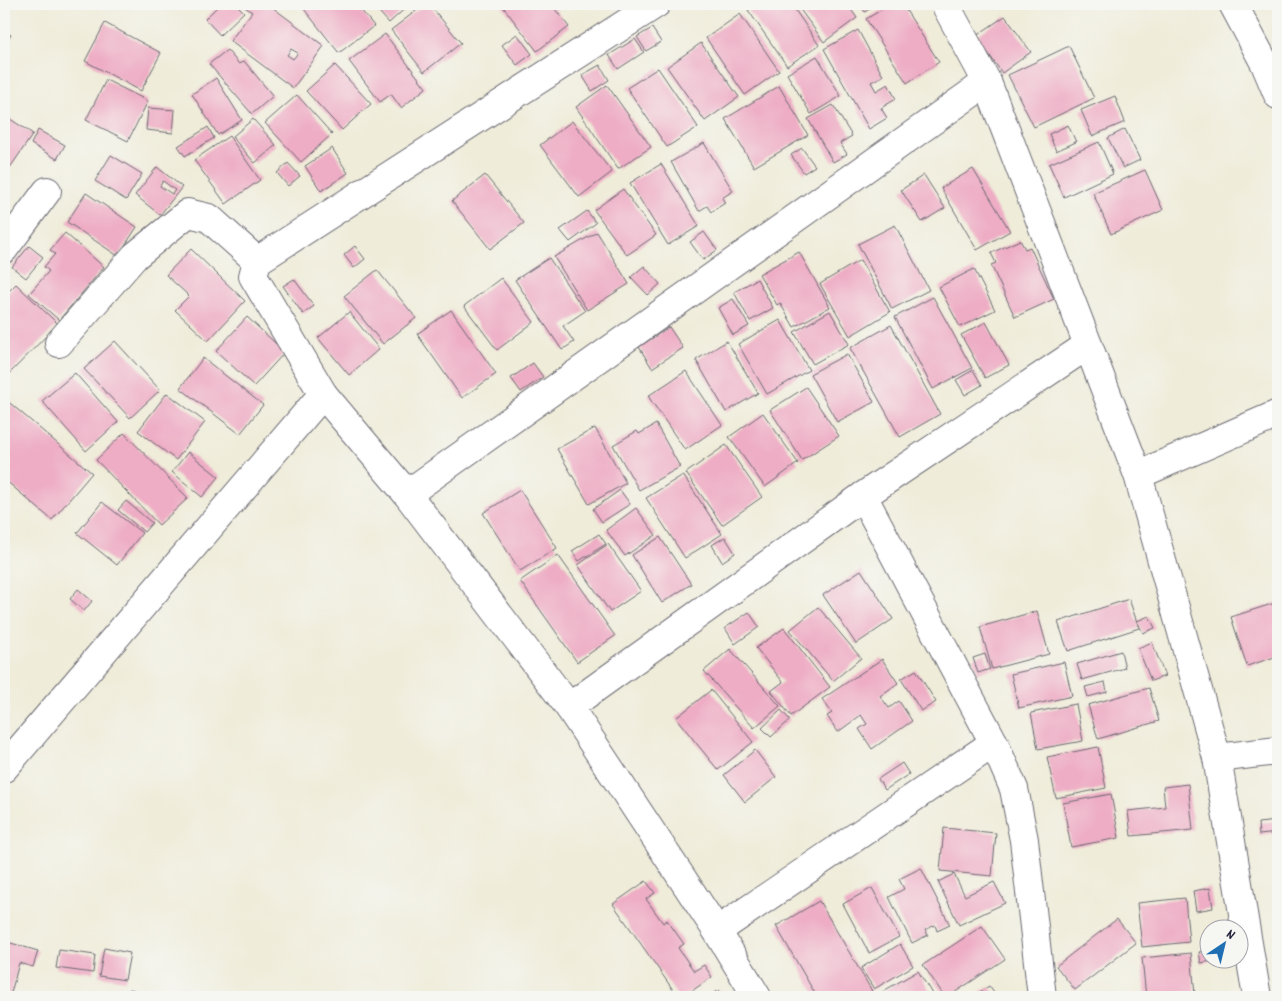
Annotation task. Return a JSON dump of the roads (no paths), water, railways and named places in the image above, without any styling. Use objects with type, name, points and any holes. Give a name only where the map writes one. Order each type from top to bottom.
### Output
[{"type":"street","points":[[656,4],[257,261],[253,276],[323,394],[407,494],[568,706],[717,931],[757,997]]},
{"type":"street","points":[[945,4],[987,82],[1138,475],[1217,758],[1257,997]]},
{"type":"street","points":[[1233,4],[1265,64],[1278,95]]},
{"type":"street","points":[[407,494],[987,82]]},
{"type":"street","points":[[4,249],[47,191]]},
{"type":"street","points":[[59,343],[134,256],[188,213],[209,218],[257,261]]},
{"type":"street","points":[[568,706],[863,496],[1088,345]]},
{"type":"street","points":[[4,768],[323,394]]},
{"type":"street","points":[[1138,475],[1278,414]]},
{"type":"street","points":[[863,496],[994,744],[1014,789],[1022,832],[1042,997]]},
{"type":"street","points":[[717,931],[994,744]]},
{"type":"street","points":[[1217,758],[1278,751]]}]
